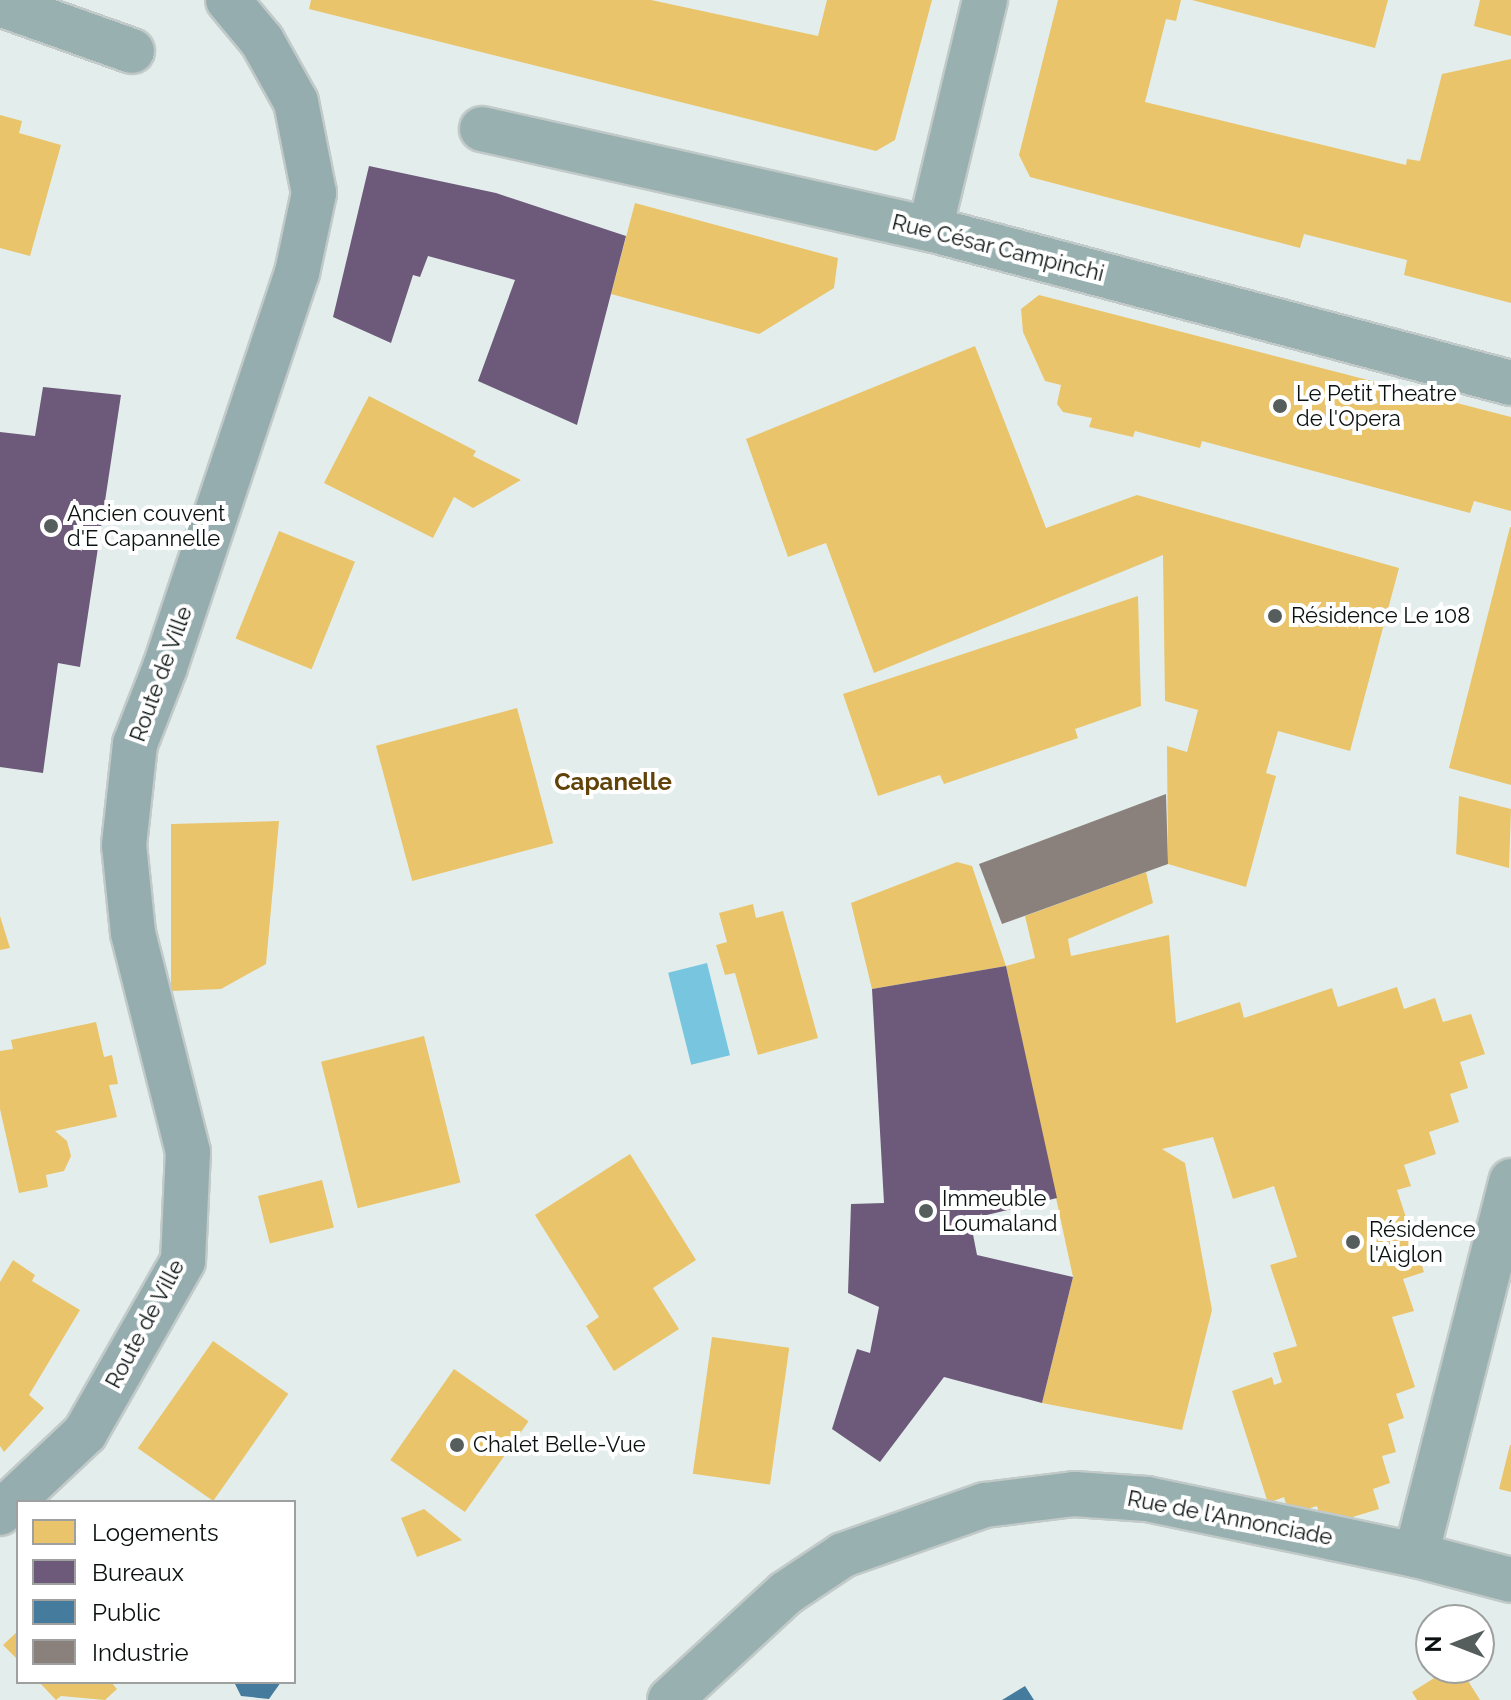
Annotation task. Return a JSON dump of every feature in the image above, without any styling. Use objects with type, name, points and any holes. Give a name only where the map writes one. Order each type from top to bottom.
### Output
[{"type":"street","name":"Route de Ville","points":[[0,1513],[85,1433],[183,1261],[188,1152],[133,933],[124,845],[135,744],[297,273],[314,193],[296,102],[262,41],[228,0]]},
{"type":"street","points":[[930,229],[985,0]]},
{"type":"street","points":[[0,4],[132,51]]},
{"type":"street","name":"Rue César Campinchi","points":[[482,129],[930,229],[1511,383]]},
{"type":"street","points":[[1416,1555],[1511,1181]]},
{"type":"street","name":"Rue de l'Annonciade","points":[[670,1700],[786,1593],[843,1555],[985,1505],[1074,1494],[1147,1499],[1416,1555],[1511,1580]]},
{"type":"water","points":[[707,963],[730,1055],[691,1065],[668,973]]},
{"type":"building: Logements","points":[[311,0],[651,0],[818,36],[827,0],[932,0],[895,140],[876,151],[309,9]]},
{"type":"building: Logements","points":[[1058,0],[1181,0],[1176,21],[1166,19],[1145,102],[1406,165],[1407,159],[1420,161],[1442,74],[1511,59],[1511,303],[1404,275],[1407,260],[1304,234],[1300,248],[1030,177],[1019,155]]},
{"type":"building: Logements","points":[[1192,0],[1388,0],[1375,48]]},
{"type":"building: Logements","points":[[1480,0],[1511,0],[1511,36],[1474,26]]},
{"type":"building: Logements","points":[[0,115],[22,121],[19,133],[61,145],[30,256],[0,248]]},
{"type":"building: Logements","points":[[635,203],[838,258],[834,288],[759,334],[611,294]]},
{"type":"building: Logements","points":[[1039,295],[1511,417],[1511,511],[1474,501],[1470,513],[1202,441],[1200,448],[1135,431],[1133,437],[1089,427],[1092,418],[1063,412],[1057,404],[1061,385],[1045,381],[1023,332],[1021,309]]},
{"type":"building: Logements","points":[[975,346],[1046,528],[1137,495],[1399,568],[1350,751],[1278,731],[1266,773],[1276,776],[1246,887],[1168,864],[1167,746],[1187,752],[1198,710],[1165,701],[1163,555],[874,673],[826,543],[788,557],[746,439]]},
{"type":"building: Logements","points":[[369,396],[476,451],[473,456],[521,480],[473,508],[454,497],[433,538],[324,483]]},
{"type":"building: Logements","points":[[1511,527],[1511,785],[1449,768]]},
{"type":"building: Logements","points":[[279,531],[355,562],[312,669],[236,639]]},
{"type":"building: Logements","points":[[1138,596],[1141,706],[1075,729],[1078,738],[944,784],[940,775],[878,796],[843,694]]},
{"type":"building: Logements","points":[[517,708],[553,843],[412,881],[376,746]]},
{"type":"building: Logements","points":[[1459,796],[1511,809],[1509,868],[1456,854]]},
{"type":"building: Logements","points":[[279,821],[266,964],[221,989],[171,991],[171,824]]},
{"type":"building: Logements","points":[[957,862],[972,866],[1006,966],[872,989],[851,903]]},
{"type":"building: Logements","points":[[1146,872],[1153,903],[1068,939],[1071,956],[1169,935],[1176,1023],[1240,1002],[1244,1018],[1332,988],[1338,1007],[1397,987],[1404,1009],[1435,998],[1443,1022],[1471,1014],[1485,1054],[1460,1062],[1468,1088],[1450,1094],[1459,1122],[1429,1132],[1436,1154],[1404,1165],[1411,1186],[1397,1190],[1424,1272],[1403,1279],[1414,1311],[1392,1317],[1415,1387],[1396,1394],[1404,1418],[1388,1424],[1396,1452],[1382,1456],[1390,1483],[1373,1489],[1379,1509],[1323,1526],[1317,1506],[1289,1515],[1284,1497],[1268,1503],[1232,1391],[1272,1377],[1274,1385],[1282,1382],[1273,1353],[1297,1346],[1270,1265],[1297,1257],[1274,1186],[1233,1199],[1213,1137],[1162,1149],[1185,1163],[1212,1310],[1182,1430],[1042,1403],[1073,1277],[1006,966],[1035,958],[1025,916]]},
{"type":"building: Logements","points":[[753,904],[756,918],[783,911],[818,1038],[758,1055],[735,973],[725,975],[716,945],[727,942],[719,913]]},
{"type":"building: Logements","points":[[0,916],[10,948],[0,950]]},
{"type":"building: Logements","points":[[96,1022],[104,1057],[112,1055],[118,1084],[109,1085],[117,1117],[55,1131],[67,1141],[71,1156],[64,1171],[46,1175],[48,1187],[19,1193],[0,1109],[0,1051],[13,1049],[11,1040]]},
{"type":"building: Logements","points":[[424,1036],[461,1183],[358,1208],[321,1062]]},
{"type":"building: Logements","points":[[630,1154],[696,1260],[653,1288],[679,1329],[614,1371],[586,1326],[599,1317],[535,1215]]},
{"type":"building: Logements","points":[[322,1180],[334,1228],[270,1244],[258,1196]]},
{"type":"building: Logements","points":[[13,1260],[35,1275],[32,1281],[80,1310],[29,1395],[44,1408],[4,1452],[0,1446],[0,1282]]},
{"type":"building: Logements","points":[[712,1337],[789,1348],[770,1485],[693,1474]]},
{"type":"building: Logements","points":[[213,1341],[288,1394],[212,1500],[138,1448]]},
{"type":"building: Logements","name":"Chalet Belle-Vue","points":[[454,1369],[529,1421],[465,1512],[390,1460]]},
{"type":"building: Logements","points":[[1511,1445],[1511,1492],[1499,1489]]},
{"type":"building: Logements","points":[[424,1509],[462,1540],[417,1557],[401,1518]]},
{"type":"building: Logements","points":[[16,1633],[16,1658],[3,1645]]},
{"type":"building: Logements","points":[[41,1684],[113,1684],[117,1689],[105,1700],[61,1696],[56,1700]]},
{"type":"building: Logements","points":[[1425,1684],[1470,1684],[1480,1700],[1417,1700],[1412,1692]]},
{"type":"building: Bureaux","points":[[369,166],[496,193],[626,236],[577,425],[478,381],[515,280],[428,256],[420,277],[413,275],[391,343],[333,317]]},
{"type":"building: Bureaux","name":"Ancien couvent d'E Capannelle","points":[[43,387],[121,395],[80,667],[58,663],[43,773],[0,767],[0,432],[35,436]]},
{"type":"building: Bureaux","name":"Immeuble Loumaland","points":[[1006,966],[1057,1198],[970,1219],[977,1255],[1073,1277],[1042,1403],[944,1377],[880,1462],[832,1429],[857,1349],[870,1353],[879,1307],[848,1293],[851,1204],[884,1203],[872,989]]},
{"type":"building: Public","points":[[235,1684],[280,1684],[269,1699],[241,1696]]},
{"type":"building: Public","points":[[1025,1686],[1034,1700],[1002,1700]]},
{"type":"building: Industrie","points":[[1166,794],[1168,864],[1002,924],[979,864]]},
{"type":"place","name":"Le Petit Theatre de l'Opera","points":[[1280,406]]},
{"type":"place","name":"Ancien couvent d'E Capannelle","points":[[51,526]]},
{"type":"place","name":"Résidence Le 108","points":[[1275,616]]},
{"type":"place","name":"Immeuble Loumaland","points":[[926,1211]]},
{"type":"place","name":"Résidence l'Aiglon","points":[[1353,1242]]},
{"type":"place","name":"Chalet Belle-Vue","points":[[457,1445]]},
{"type":"district","name":"Capanelle","points":[[613,782]]}]
